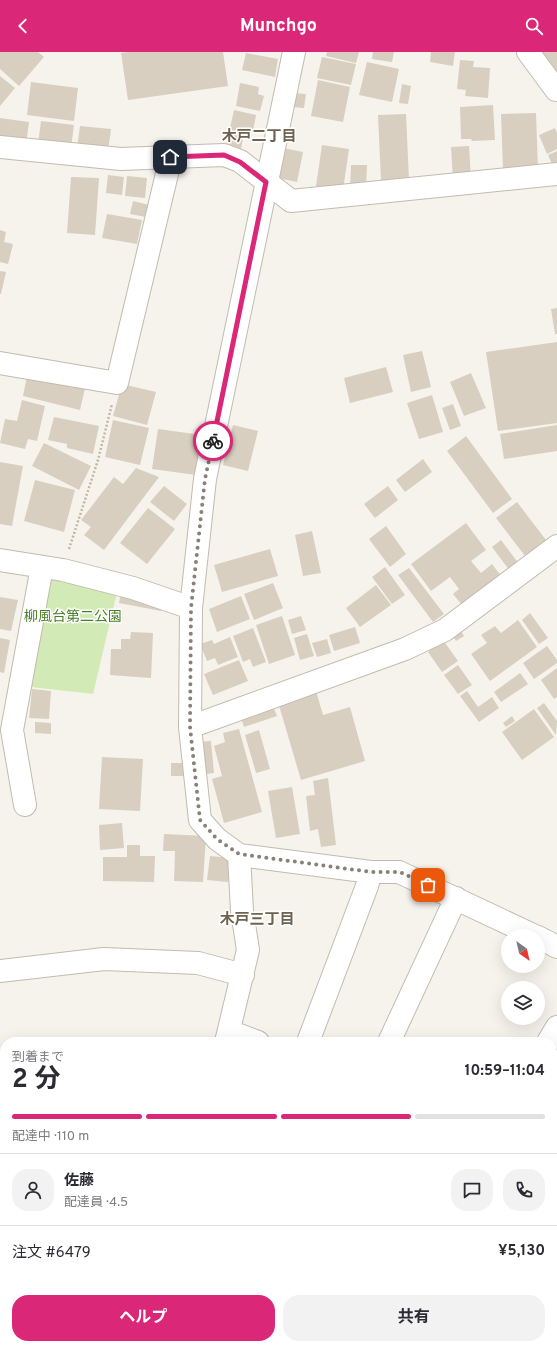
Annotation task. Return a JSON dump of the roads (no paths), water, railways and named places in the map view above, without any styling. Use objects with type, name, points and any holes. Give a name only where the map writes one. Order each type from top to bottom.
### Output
[{"type":"street","points":[[294,52],[205,479],[191,608],[190,727],[200,820],[217,839],[239,854],[371,872],[400,872],[520,929]]},
{"type":"street","points":[[528,52],[556,90]]},
{"type":"street","points":[[0,147],[121,159],[224,155],[240,162],[292,201],[557,174]]},
{"type":"street","points":[[0,363],[117,383],[170,157]]},
{"type":"street","points":[[190,727],[405,649],[445,630],[557,546]]},
{"type":"street","points":[[0,560],[52,568],[133,588],[191,608]]},
{"type":"street","points":[[25,805],[6,731],[52,568]]},
{"type":"street","points":[[227,1036],[248,950],[242,911],[239,854]]},
{"type":"street","points":[[310,1037],[371,872]]},
{"type":"street","points":[[392,1037],[456,898]]},
{"type":"street","points":[[545,941],[557,947]]},
{"type":"street","points":[[2,976],[104,959],[198,963],[243,975]]},
{"type":"street","points":[[551,1037],[557,1027]]},
{"type":"district","name":"木戸二丁目","points":[[259,137]]},
{"type":"district","name":"木戸三丁目","points":[[257,920]]},
{"type":"park label","name":"柳風台第二公園","points":[[73,617]]}]
